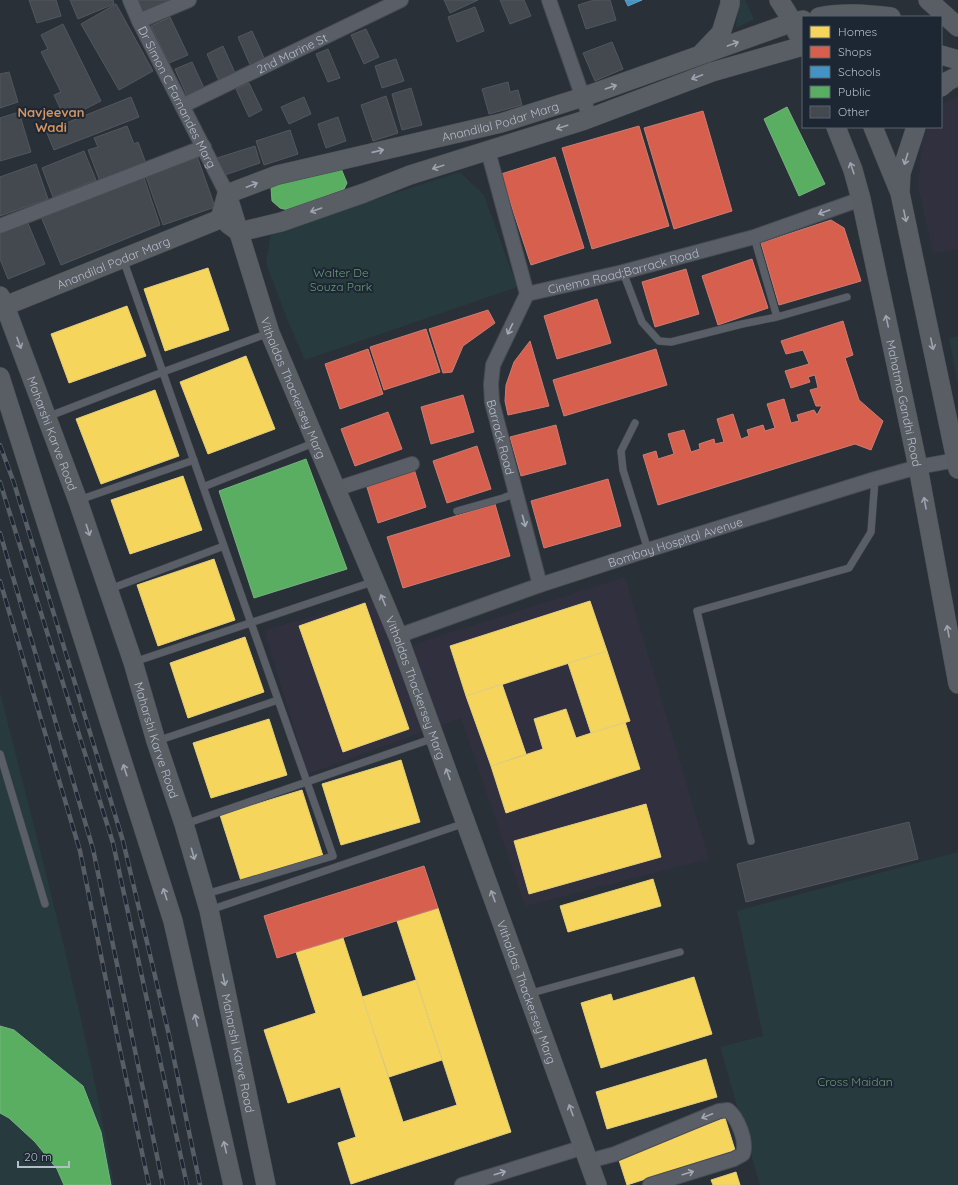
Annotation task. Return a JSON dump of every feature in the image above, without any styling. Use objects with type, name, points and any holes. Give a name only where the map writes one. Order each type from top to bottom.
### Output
[{"type":"main road","points":[[700,56],[721,33],[730,0]]},
{"type":"main road","points":[[779,0],[798,21],[802,42]]},
{"type":"main road","points":[[928,0],[958,27]]},
{"type":"main road","points":[[832,12],[866,7],[888,16]]},
{"type":"main road","name":"Anandilal Podar Marg","points":[[227,194],[277,175],[501,123],[583,97],[798,21]]},
{"type":"main road","points":[[942,28],[958,32]]},
{"type":"main road","name":"Anandilal Podar Marg","points":[[239,232],[282,222],[410,176],[590,118],[712,72],[802,47]]},
{"type":"main road","points":[[942,55],[958,60]]},
{"type":"main road","points":[[942,85],[958,76]]},
{"type":"main road","name":"Mahatma Gandhi Road","points":[[836,128],[853,170],[861,198],[918,467],[958,684]]},
{"type":"main road","points":[[873,128],[900,193],[957,465]]},
{"type":"main road","points":[[900,193],[902,173],[916,128]]},
{"type":"main road","points":[[227,194],[220,219],[239,232]]},
{"type":"main road","name":"Vithaldas Thackersey Marg","points":[[227,194],[270,333],[398,636],[597,1185]]},
{"type":"main road","name":"Anandilal Podar Marg","points":[[2,303],[123,258],[220,219]]},
{"type":"main road","name":"Maharshi Karve Road","points":[[2,303],[78,501],[133,662],[156,741],[184,824],[207,902],[266,1185]]},
{"type":"main road","points":[[0,377],[173,921],[233,1185]]},
{"type":"street","name":"Dr Simon C Farnandes Marg","points":[[130,0],[139,21],[227,194]]},
{"type":"street","points":[[139,21],[189,0]]},
{"type":"street","name":"2nd Marine St","points":[[182,106],[401,0]]},
{"type":"street","points":[[549,0],[590,118]]},
{"type":"street","points":[[0,226],[204,147]]},
{"type":"street","points":[[488,151],[527,294]]},
{"type":"street","name":"Cinema Road;Barrack Road","points":[[527,294],[623,272],[754,236],[861,198]]},
{"type":"street","name":"Barrack Road","points":[[527,294],[493,364],[491,384],[492,402],[540,584]]},
{"type":"street","points":[[336,489],[412,464]]},
{"type":"street","name":"Bombay Hospital Avenue","points":[[398,636],[540,584],[875,479],[918,467],[957,465]]},
{"type":"street","points":[[462,1185],[586,1154],[614,1154],[719,1111],[728,1110],[732,1113],[736,1118],[745,1144],[743,1154],[734,1159],[650,1185]]},
{"type":"lane","points":[[754,236],[777,317]]},
{"type":"lane","points":[[123,258],[333,856],[207,902]]},
{"type":"lane","points":[[623,272],[642,322],[660,341],[671,342],[742,324],[777,317],[847,297]]},
{"type":"lane","points":[[46,417],[270,333]]},
{"type":"lane","points":[[635,423],[622,451],[623,470],[648,550]]},
{"type":"lane","points":[[203,487],[316,442]]},
{"type":"lane","points":[[78,501],[194,460]]},
{"type":"lane","points":[[751,841],[697,611],[849,568],[871,532],[875,479]]},
{"type":"lane","points":[[457,511],[516,493]]},
{"type":"lane","points":[[108,590],[224,546]]},
{"type":"lane","points":[[133,662],[375,581]]},
{"type":"lane","points":[[156,741],[278,700]]},
{"type":"lane","points":[[184,824],[435,738]]},
{"type":"lane","points":[[0,754],[45,904]]},
{"type":"lane","points":[[207,902],[466,822]]},
{"type":"lane","points":[[528,994],[680,952]]},
{"type":"shaded area","points":[[958,97],[958,249],[933,254],[918,186],[922,140],[928,128],[942,128],[942,104]]},
{"type":"shaded area","points":[[625,577],[709,859],[525,906],[461,718],[308,774],[264,630],[374,599],[395,652],[430,639]]},
{"type":"green space","points":[[738,0],[745,0],[754,19],[736,28]]},
{"type":"green space","name":"Walter De Souza Park","points":[[460,172],[484,195],[517,287],[305,360],[288,321],[266,263],[271,233]]},
{"type":"green space","points":[[958,336],[958,385],[949,338]]},
{"type":"green space","points":[[0,692],[62,938],[90,1061],[114,1185],[0,1185]]},
{"type":"green space","name":"Cross Maidan","points":[[958,852],[958,1185],[760,1185],[720,1047],[763,1036],[737,911]]},
{"type":"building: Homes","points":[[208,268],[229,330],[165,351],[144,289]]},
{"type":"building: Homes","points":[[127,306],[146,356],[69,383],[51,334]]},
{"type":"building: Homes","points":[[246,356],[275,429],[208,454],[180,382]]},
{"type":"building: Homes","points":[[155,390],[179,456],[101,484],[76,419]]},
{"type":"building: Homes","points":[[183,476],[202,530],[130,554],[111,500]]},
{"type":"building: Homes","points":[[214,559],[235,620],[158,646],[137,585]]},
{"type":"building: Homes","points":[[590,601],[607,651],[466,696],[450,646]]},
{"type":"building: Homes","points":[[365,603],[409,729],[343,752],[299,626]]},
{"type":"building: Homes","points":[[245,637],[264,692],[188,718],[170,663]]},
{"type":"building: Homes","points":[[607,651],[630,721],[591,733],[568,663]]},
{"type":"building: Homes","points":[[502,684],[526,754],[491,766],[466,696]]},
{"type":"building: Homes","points":[[566,709],[576,738],[625,722],[640,769],[506,813],[491,766],[543,749],[534,719]]},
{"type":"building: Homes","points":[[269,719],[287,775],[211,798],[193,743]]},
{"type":"building: Homes","points":[[401,760],[420,822],[341,845],[322,784]]},
{"type":"building: Homes","points":[[302,790],[323,856],[241,881],[220,815]]},
{"type":"building: Homes","points":[[646,804],[661,857],[529,894],[514,841]]},
{"type":"building: Homes","points":[[653,879],[661,906],[568,932],[560,906]]},
{"type":"building: Homes","points":[[438,908],[511,1132],[351,1184],[338,1143],[356,1137],[340,1087],[288,1103],[264,1030],[316,1013],[296,952],[343,938],[403,1122],[457,1105],[397,921]]},
{"type":"building: Homes","points":[[694,977],[712,1034],[601,1068],[581,1003],[611,994],[613,1001]]},
{"type":"building: Homes","points":[[416,980],[442,1060],[389,1077],[362,997]]},
{"type":"building: Homes","points":[[706,1059],[717,1097],[607,1129],[596,1092]]},
{"type":"building: Homes","points":[[725,1118],[735,1150],[627,1185],[618,1157]]},
{"type":"building: Homes","points":[[736,1172],[740,1185],[713,1185],[711,1180]]},
{"type":"building: Shops","points":[[703,111],[732,211],[674,229],[644,128]]},
{"type":"building: Shops","points":[[639,126],[669,226],[592,249],[562,148]]},
{"type":"building: Shops","points":[[555,157],[584,248],[531,265],[501,174]]},
{"type":"building: Shops","points":[[831,220],[844,228],[861,281],[779,305],[761,243]]},
{"type":"building: Shops","points":[[752,259],[768,308],[718,325],[702,276]]},
{"type":"building: Shops","points":[[686,269],[699,314],[655,327],[642,282]]},
{"type":"building: Shops","points":[[597,299],[611,343],[557,359],[544,316]]},
{"type":"building: Shops","points":[[488,310],[495,323],[463,346],[452,372],[443,373],[429,329]]},
{"type":"building: Shops","points":[[843,321],[853,355],[845,358],[859,400],[883,421],[871,450],[855,444],[658,505],[643,455],[656,451],[658,459],[674,454],[668,434],[684,430],[691,452],[700,449],[699,444],[714,439],[715,444],[724,442],[717,419],[733,414],[741,439],[749,436],[747,430],[763,425],[765,431],[775,428],[767,404],[784,399],[791,423],[799,421],[797,415],[814,410],[817,415],[822,406],[816,406],[810,390],[818,388],[815,375],[808,377],[810,382],[791,388],[785,371],[809,364],[803,350],[786,354],[781,341]]},
{"type":"building: Shops","points":[[426,329],[440,372],[384,390],[370,347]]},
{"type":"building: Shops","points":[[530,341],[549,406],[508,415],[505,401],[506,385],[514,362]]},
{"type":"building: Shops","points":[[368,349],[383,394],[340,409],[325,364]]},
{"type":"building: Shops","points":[[656,349],[667,385],[564,416],[553,380]]},
{"type":"building: Shops","points":[[463,395],[474,432],[431,444],[421,407]]},
{"type":"building: Shops","points":[[388,412],[402,449],[355,466],[341,429]]},
{"type":"building: Shops","points":[[556,425],[566,464],[521,476],[510,437]]},
{"type":"building: Shops","points":[[477,446],[491,489],[447,503],[433,461]]},
{"type":"building: Shops","points":[[414,469],[426,507],[378,523],[366,484]]},
{"type":"building: Shops","points":[[608,479],[621,526],[544,548],[531,501]]},
{"type":"building: Shops","points":[[495,504],[510,556],[403,588],[387,537]]},
{"type":"building: Shops","points":[[424,866],[438,908],[277,958],[264,916]]},
{"type":"building: Schools","points":[[625,0],[642,0],[628,6]]},
{"type":"building: Public","points":[[787,107],[825,184],[799,196],[764,119]]},
{"type":"building: Public","points":[[340,166],[347,183],[344,189],[288,210],[280,208],[272,201],[271,187],[277,180]]},
{"type":"building: Public","points":[[306,459],[347,569],[254,598],[219,491]]},
{"type":"building: Public","points":[[0,1026],[14,1030],[83,1086],[101,1132],[111,1185],[64,1185],[57,1169],[35,1142],[9,1118],[0,1113]]},
{"type":"building: Other","points":[[29,0],[56,0],[61,16],[37,23]]},
{"type":"building: Other","points":[[70,0],[113,0],[114,4],[78,19]]},
{"type":"building: Other","points":[[134,0],[169,0],[170,3],[140,15]]},
{"type":"building: Other","points":[[444,0],[478,0],[450,13]]},
{"type":"building: Other","points":[[500,0],[524,0],[531,16],[510,24]]},
{"type":"building: Other","points":[[594,0],[610,0],[616,20],[586,29],[578,5]]},
{"type":"building: Other","points":[[116,4],[153,71],[119,90],[81,24]]},
{"type":"building: Other","points":[[475,7],[484,31],[457,42],[448,17]]},
{"type":"building: Other","points":[[170,17],[188,55],[169,63],[151,26]]},
{"type":"building: Other","points":[[63,24],[101,101],[65,119],[54,95],[61,92],[41,52],[48,49],[41,35]]},
{"type":"building: Other","points":[[366,29],[379,57],[364,64],[351,35]]},
{"type":"building: Other","points":[[252,31],[265,60],[251,67],[238,37]]},
{"type":"building: Other","points":[[612,42],[623,69],[595,81],[583,53]]},
{"type":"building: Other","points":[[223,46],[235,73],[219,81],[207,54]]},
{"type":"building: Other","points":[[328,49],[340,78],[328,82],[316,54]]},
{"type":"building: Other","points":[[396,59],[404,81],[382,88],[375,66]]},
{"type":"building: Other","points":[[192,62],[205,90],[188,98],[175,69]]},
{"type":"building: Other","points":[[9,72],[18,102],[0,108],[0,74]]},
{"type":"building: Other","points":[[508,82],[510,92],[518,90],[522,105],[489,114],[482,89]]},
{"type":"building: Other","points":[[249,83],[262,110],[249,117],[236,89]]},
{"type":"building: Other","points":[[411,88],[422,125],[402,130],[392,94]]},
{"type":"building: Other","points":[[386,96],[398,133],[373,141],[361,105]]},
{"type":"building: Other","points":[[131,97],[139,117],[54,150],[46,131]]},
{"type":"building: Other","points":[[304,97],[311,114],[289,124],[281,107]]},
{"type":"building: Other","points":[[19,112],[31,152],[0,161],[0,118]]},
{"type":"building: Other","points":[[338,117],[346,141],[326,148],[318,124]]},
{"type":"building: Other","points":[[127,126],[134,144],[138,142],[147,166],[101,184],[88,150],[98,147],[94,138]]},
{"type":"building: Other","points":[[290,130],[298,154],[264,165],[256,141]]},
{"type":"building: Other","points":[[255,146],[260,163],[219,177],[214,159]]},
{"type":"building: Other","points":[[84,151],[96,180],[53,197],[42,168]]},
{"type":"building: Other","points":[[197,156],[215,207],[163,225],[145,174]]},
{"type":"building: Other","points":[[36,164],[48,199],[0,216],[0,177]]},
{"type":"building: Other","points":[[143,175],[160,225],[61,265],[40,214]]},
{"type":"building: Other","points":[[27,221],[45,264],[8,279],[0,259],[0,232]]},
{"type":"building: Other","points":[[909,822],[918,859],[746,902],[737,864]]},
{"type":"railway","points":[[0,445],[14,483],[123,841],[169,1035],[200,1185]]},
{"type":"railway","points":[[0,482],[113,843],[187,1185]]},
{"type":"railway","points":[[0,533],[93,849],[163,1185]]},
{"type":"railway","points":[[0,581],[80,851],[149,1185]]},
{"type":"district","name":"Navjeevan Wadi","points":[[51,120]]}]
